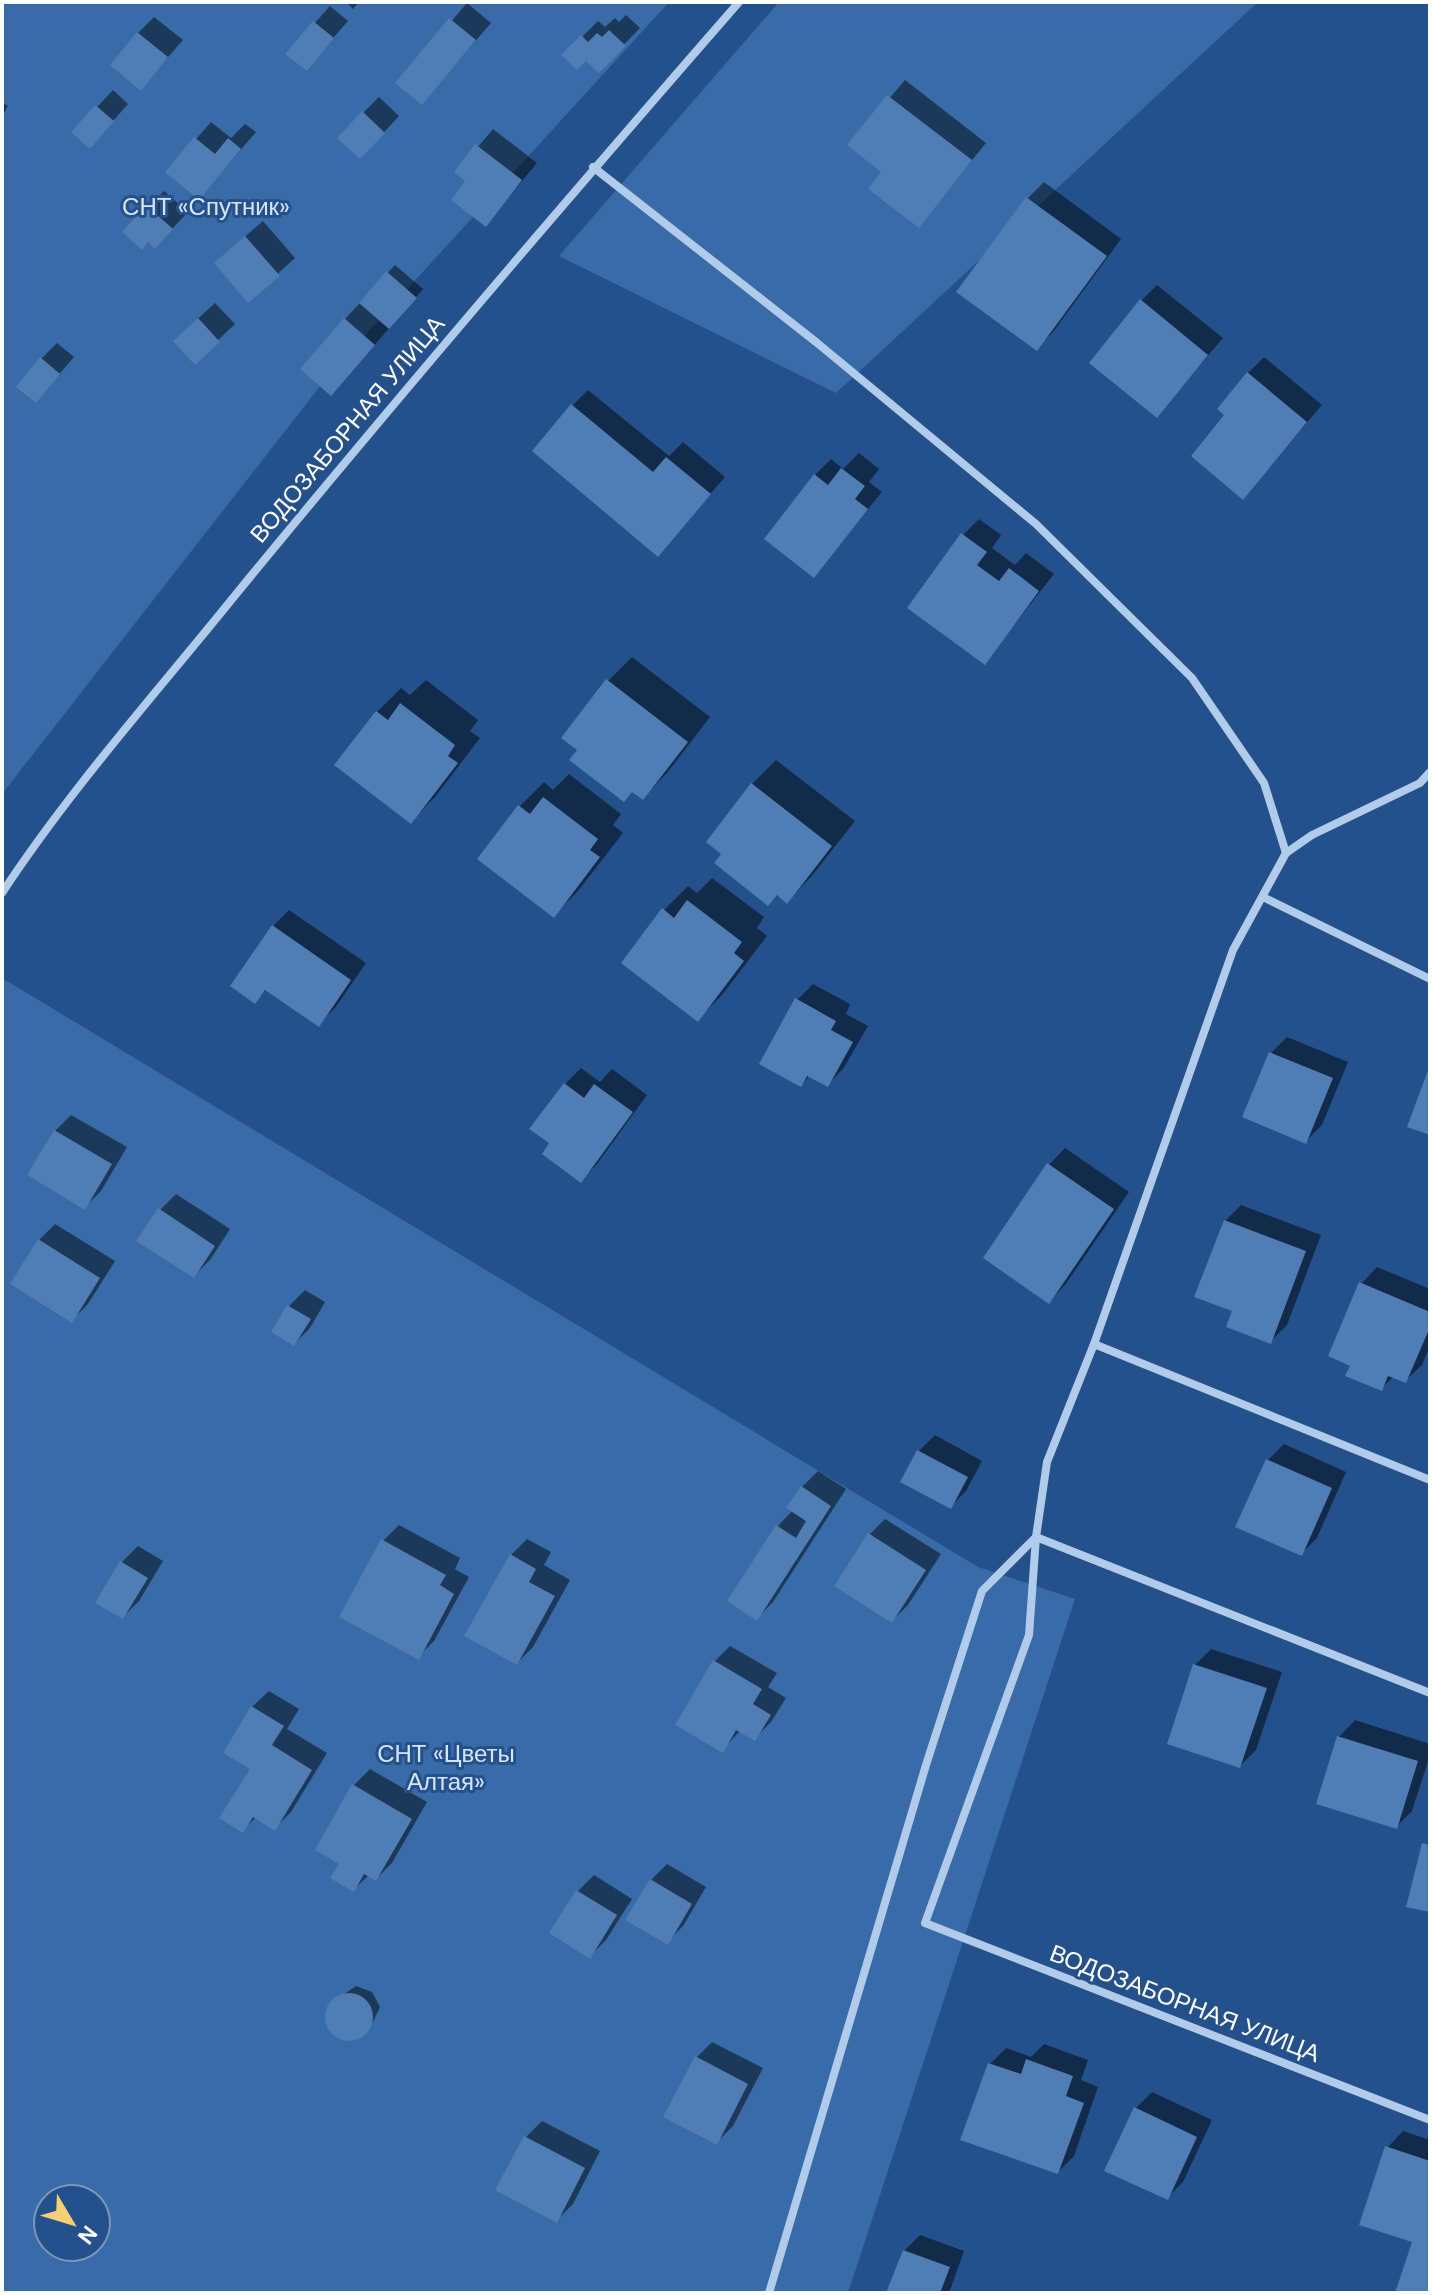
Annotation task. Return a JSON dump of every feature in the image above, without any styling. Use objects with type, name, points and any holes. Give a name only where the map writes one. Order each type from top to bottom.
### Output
[{"type":"street","name":"ВОДОЗАБОРНАЯ УЛИЦА","points":[[2,893],[134,720],[335,473],[593,167],[739,2]]},
{"type":"street","points":[[593,167],[816,342],[1036,524],[1192,678],[1264,783],[1286,853]]},
{"type":"street","points":[[769,2293],[926,1765],[982,1591],[1036,1537],[1047,1462],[1094,1344],[1233,950],[1265,898],[1286,853],[1312,835],[1420,783],[1430,772]]},
{"type":"street","points":[[1265,898],[1430,979]]},
{"type":"street","points":[[1094,1344],[1430,1480]]},
{"type":"street","name":"ВОДОЗАБОРНАЯ УЛИЦА","points":[[1036,1537],[1029,1635],[925,1923],[1430,2120]]},
{"type":"street","points":[[1036,1537],[1430,1693]]},
{"type":"green space","name":"СНТ «Спутник»","points":[[2,2],[669,2],[328,376],[2,794]]},
{"type":"green space","points":[[779,2],[1258,2],[836,393],[559,256]]},
{"type":"green space","name":"СНТ «Цветы Алтая»","points":[[2,978],[978,1567],[1075,1599],[848,2293],[2,2293]]},
{"type":"building","points":[[449,18],[476,40],[422,105],[395,83]]},
{"type":"building","points":[[313,21],[334,38],[307,71],[285,54]]},
{"type":"building","points":[[609,30],[626,46],[599,73],[586,61],[577,70],[561,55],[581,35],[588,42],[597,33],[602,37]]},
{"type":"building","points":[[137,32],[168,57],[141,91],[110,65]]},
{"type":"building","points":[[887,95],[972,160],[919,228],[868,189],[881,172],[847,145]]},
{"type":"building","points":[[95,105],[114,121],[90,149],[71,132]]},
{"type":"building","points":[[362,111],[385,133],[360,159],[337,138]]},
{"type":"building","points":[[194,137],[215,154],[228,138],[241,149],[199,200],[165,172]]},
{"type":"building","points":[[475,144],[522,180],[486,227],[451,200],[465,181],[454,172]]},
{"type":"building","points":[[1026,197],[1107,256],[1037,351],[956,292]]},
{"type":"building","points":[[146,205],[173,229],[155,249],[148,242],[142,250],[122,232]]},
{"type":"building","points":[[245,236],[280,276],[248,303],[214,263]]},
{"type":"building","points":[[386,271],[417,298],[389,329],[359,303]]},
{"type":"building","points":[[1140,299],[1208,355],[1157,418],[1089,363]]},
{"type":"building","points":[[198,318],[220,342],[195,365],[173,341]]},
{"type":"building","points":[[344,318],[375,345],[331,396],[300,369]]},
{"type":"building","points":[[40,357],[60,374],[36,403],[16,387]]},
{"type":"building","points":[[1247,372],[1307,422],[1243,500],[1191,456],[1224,415],[1217,409]]},
{"type":"building","points":[[571,404],[653,472],[666,457],[711,494],[658,557],[532,451]]},
{"type":"building","points":[[841,468],[865,486],[855,499],[868,509],[814,578],[764,539],[814,474],[828,485]]},
{"type":"building","points":[[961,533],[987,552],[977,565],[999,581],[1009,568],[1039,591],[985,665],[907,608]]},
{"type":"building","points":[[606,679],[688,742],[643,800],[632,792],[624,802],[569,760],[577,750],[561,738]]},
{"type":"building","points":[[400,703],[455,745],[448,756],[458,763],[411,824],[334,765],[376,711],[388,720]]},
{"type":"building","points":[[751,783],[832,846],[787,904],[777,895],[768,906],[714,863],[721,854],[706,842]]},
{"type":"building","points":[[543,797],[598,839],[590,850],[600,857],[554,918],[477,859],[518,805],[530,814]]},
{"type":"building","points":[[687,900],[742,942],[734,953],[744,961],[698,1022],[621,963],[662,908],[674,918]]},
{"type":"building","points":[[272,925],[351,980],[319,1027],[265,990],[255,1004],[230,986]]},
{"type":"building","points":[[795,998],[836,1021],[831,1030],[853,1042],[828,1087],[807,1076],[801,1087],[759,1064]]},
{"type":"building","points":[[1269,1052],[1333,1078],[1306,1144],[1242,1117]]},
{"type":"building","points":[[1430,1065],[1430,1135],[1407,1127]]},
{"type":"building","points":[[564,1083],[584,1098],[594,1084],[633,1112],[581,1183],[542,1154],[549,1143],[529,1129]]},
{"type":"building","points":[[54,1130],[112,1164],[85,1210],[27,1175]]},
{"type":"building","points":[[1047,1163],[1114,1209],[1049,1304],[983,1258]]},
{"type":"building","points":[[158,1208],[215,1246],[194,1278],[136,1241]]},
{"type":"building","points":[[1224,1220],[1306,1251],[1271,1344],[1226,1327],[1232,1311],[1194,1297]]},
{"type":"building","points":[[38,1239],[100,1278],[72,1323],[10,1284]]},
{"type":"building","points":[[1359,1282],[1430,1312],[1430,1327],[1406,1383],[1388,1376],[1382,1391],[1345,1376],[1350,1366],[1328,1356]]},
{"type":"building","points":[[287,1305],[311,1319],[294,1346],[271,1332]]},
{"type":"building","points":[[917,1450],[968,1477],[951,1509],[900,1482]]},
{"type":"building","points":[[1266,1459],[1332,1488],[1302,1556],[1235,1527]]},
{"type":"building","points":[[801,1486],[831,1506],[757,1621],[727,1601],[776,1525],[796,1538],[806,1521],[786,1508]]},
{"type":"building","points":[[868,1533],[926,1570],[892,1623],[834,1586]]},
{"type":"building","points":[[381,1539],[446,1575],[440,1585],[454,1594],[419,1660],[339,1617]]},
{"type":"building","points":[[510,1554],[536,1569],[529,1582],[555,1596],[517,1665],[464,1636]]},
{"type":"building","points":[[120,1561],[148,1578],[123,1619],[95,1603]]},
{"type":"building","points":[[713,1660],[762,1689],[753,1704],[771,1715],[755,1741],[736,1730],[723,1753],[675,1725]]},
{"type":"building","points":[[1193,1664],[1267,1688],[1240,1768],[1167,1744]]},
{"type":"building","points":[[251,1706],[284,1726],[272,1745],[312,1770],[275,1831],[253,1817],[243,1833],[219,1818],[250,1769],[223,1753]]},
{"type":"building","points":[[1337,1736],[1418,1761],[1397,1829],[1316,1804]]},
{"type":"building","points":[[352,1784],[412,1819],[376,1881],[364,1874],[354,1892],[330,1878],[339,1864],[315,1850]]},
{"type":"building","points":[[1422,1843],[1430,1845],[1430,1912],[1406,1907]]},
{"type":"building","points":[[650,1879],[692,1904],[668,1945],[625,1920]]},
{"type":"building","points":[[576,1890],[617,1915],[590,1959],[549,1933]]},
{"type":"building","points":[[349,1993],[366,2000],[373,2017],[366,2034],[349,2041],[332,2034],[325,2017],[332,2000]]},
{"type":"building","points":[[695,2056],[748,2084],[717,2145],[663,2117]]},
{"type":"building","points":[[1026,2059],[1073,2076],[1066,2096],[1084,2103],[1058,2174],[960,2140],[988,2063],[1021,2074]]},
{"type":"building","points":[[1134,2107],[1197,2137],[1168,2200],[1104,2171]]},
{"type":"building","points":[[524,2136],[585,2168],[557,2223],[495,2190]]},
{"type":"building","points":[[1385,2146],[1430,2161],[1430,2293],[1395,2293],[1412,2242],[1359,2225]]},
{"type":"building","points":[[903,2250],[950,2267],[940,2293],[886,2293]]}]
